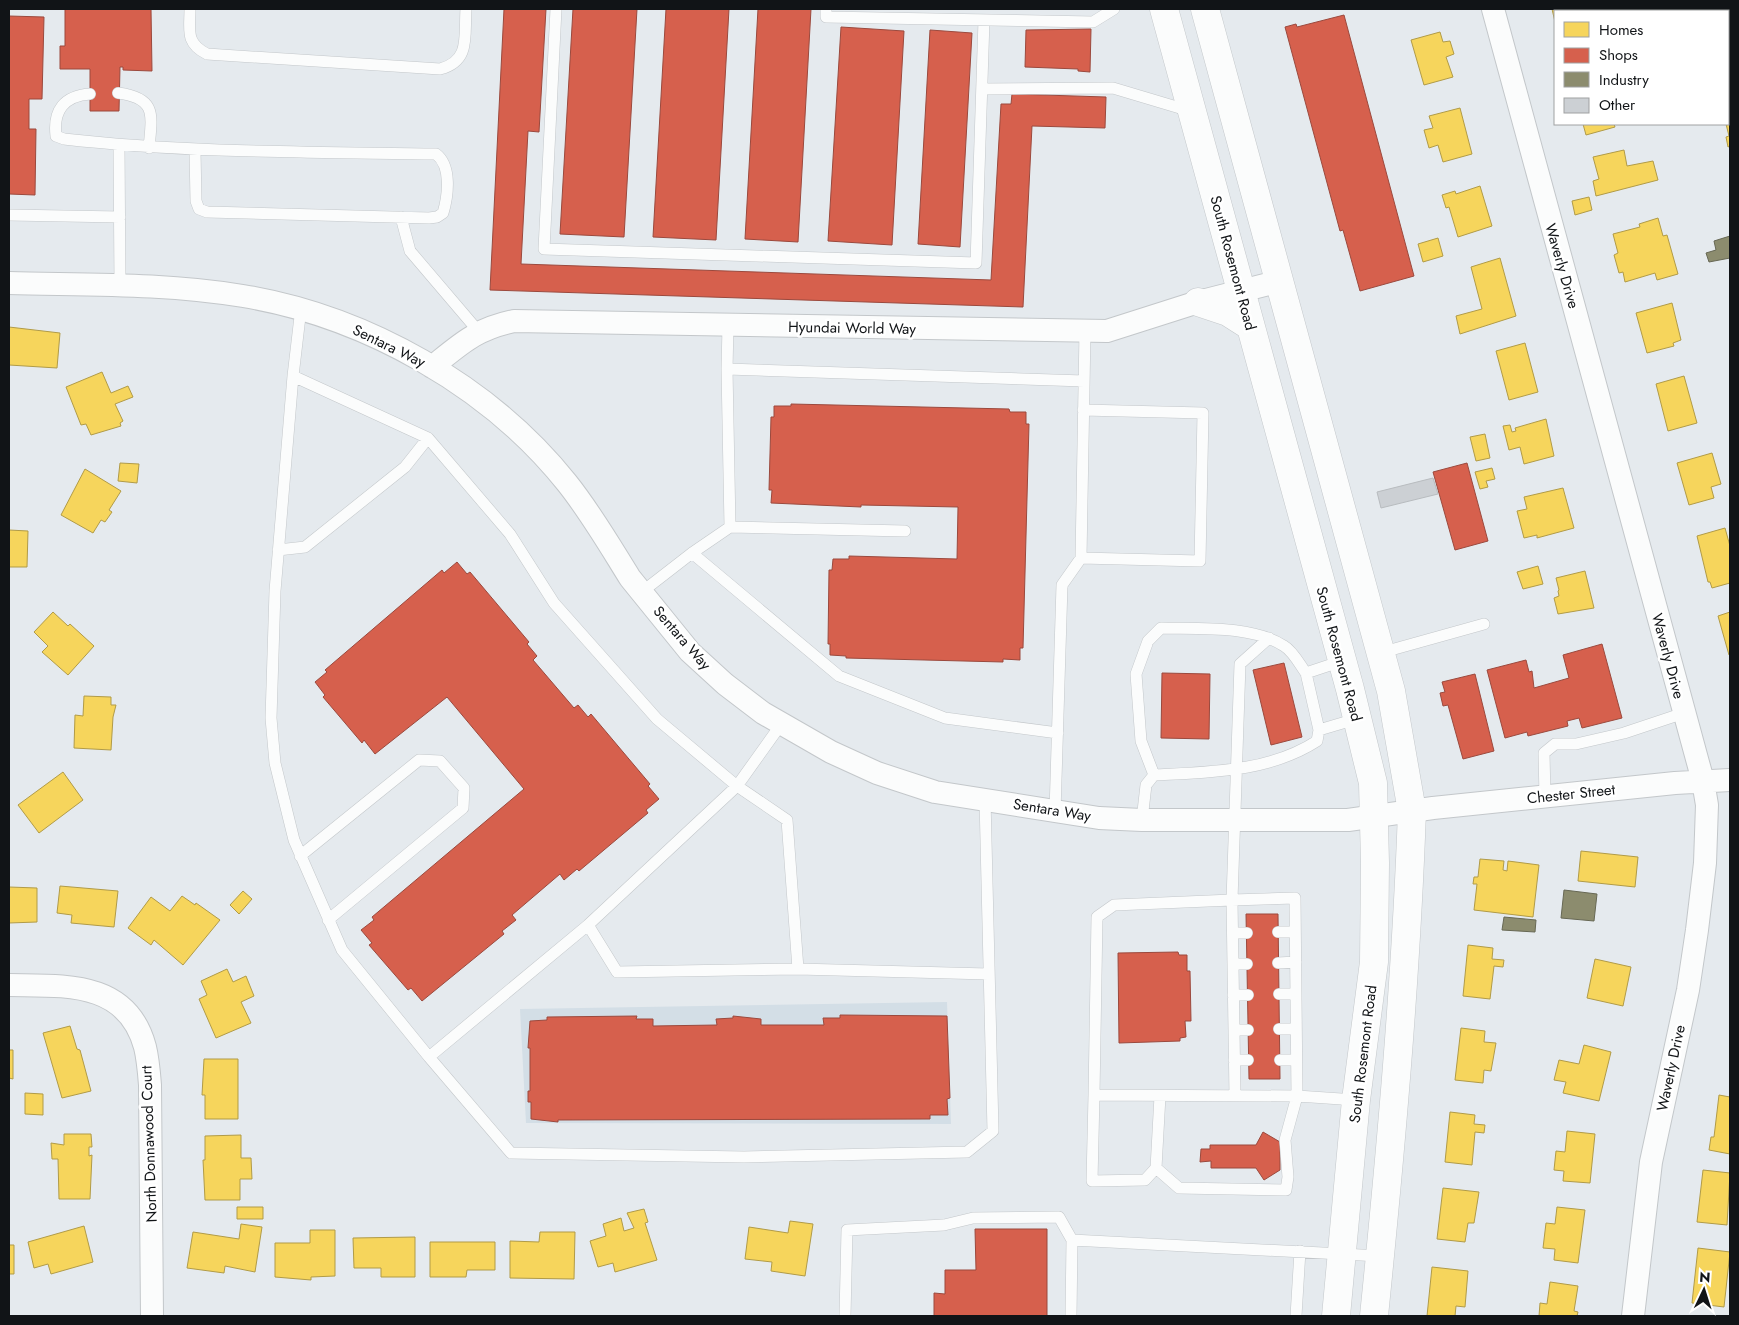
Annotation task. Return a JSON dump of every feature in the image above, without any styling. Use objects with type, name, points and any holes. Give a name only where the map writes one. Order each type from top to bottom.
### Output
[{"type":"main road","name":"South Rosemont Road","points":[[1164,9],[1342,661],[1373,783],[1375,817],[1374,962],[1356,1100],[1336,1316]]},
{"type":"main road","points":[[1205,9],[1391,692],[1412,811],[1404,991],[1374,1316]]},
{"type":"main road","points":[[1198,302],[1228,312],[1250,326]]},
{"type":"street","name":"Waverly Drive","points":[[1492,9],[1703,781],[1707,804],[1705,862],[1697,930],[1688,990],[1651,1162],[1633,1316]]},
{"type":"street","name":"Hyundai World Way","points":[[432,367],[479,332],[491,326],[514,321],[1107,331],[1198,302],[1280,281]]},
{"type":"street","name":"Sentara Way","points":[[9,283],[200,290],[243,296],[301,308],[360,330],[432,367],[503,418],[543,455],[568,484],[630,578],[643,591],[662,620],[690,652],[724,684],[763,713],[831,752],[877,773],[935,792],[1055,812],[1142,820],[1348,820],[1412,811]]},
{"type":"street","name":"Chester Street","points":[[1412,811],[1703,781],[1730,780]]},
{"type":"street","name":"North Donnawood Court","points":[[9,985],[78,986],[100,993],[115,1001],[130,1016],[139,1031],[145,1047],[150,1085],[152,1316]]},
{"type":"lane","points":[[190,9],[190,38],[196,49],[207,54],[440,69],[452,66],[460,58],[464,49],[466,9]]},
{"type":"lane","points":[[556,9],[544,249],[976,263],[984,20]]},
{"type":"lane","points":[[826,9],[826,17],[1093,22],[1114,9]]},
{"type":"lane","points":[[982,89],[1113,88],[1192,112]]},
{"type":"lane","points":[[118,93],[138,96],[146,103],[152,120],[149,148]]},
{"type":"lane","points":[[90,94],[76,95],[61,106],[55,125],[56,136],[64,139],[119,146],[195,151],[436,154],[443,159],[446,166],[443,213],[438,217],[401,217],[207,212],[199,209],[196,201],[195,151]]},
{"type":"lane","points":[[119,146],[120,286]]},
{"type":"lane","points":[[9,215],[120,217]]},
{"type":"lane","points":[[401,217],[410,251],[479,332]]},
{"type":"lane","points":[[301,308],[293,376],[278,550],[271,718],[275,763],[294,840],[342,950],[429,1057],[511,1153],[744,1157],[967,1152],[993,1131],[988,974],[986,799]]},
{"type":"lane","points":[[728,326],[730,527]]},
{"type":"lane","points":[[1055,812],[1062,585],[1081,558],[1085,331]]},
{"type":"lane","points":[[727,369],[1084,381]]},
{"type":"lane","points":[[293,376],[428,438],[510,534],[554,603],[657,718],[737,786],[787,820],[798,970]]},
{"type":"lane","points":[[1081,558],[1200,561],[1203,413],[1083,410]]},
{"type":"lane","points":[[278,550],[305,547],[405,467],[428,438]]},
{"type":"lane","points":[[643,591],[692,552],[730,527],[905,531]]},
{"type":"lane","points":[[692,552],[838,676],[945,718],[1058,732]]},
{"type":"lane","points":[[1380,653],[1484,624]]},
{"type":"lane","points":[[1142,820],[1146,786],[1154,775],[1263,765],[1302,751],[1317,741],[1319,730],[1306,673],[1286,646],[1269,638],[1232,631],[1161,628],[1148,641],[1136,674],[1140,741],[1154,775]]},
{"type":"lane","points":[[1235,1096],[1232,900],[1233,819],[1238,768],[1240,664],[1269,638]]},
{"type":"lane","points":[[1306,673],[1342,661]]},
{"type":"lane","points":[[1545,797],[1544,753],[1555,744],[1576,744],[1624,733],[1684,713]]},
{"type":"lane","points":[[1319,730],[1356,719]]},
{"type":"lane","points":[[429,1057],[588,925],[737,786],[782,724]]},
{"type":"lane","points":[[300,856],[419,760],[440,761],[464,788],[463,808],[328,920]]},
{"type":"lane","points":[[1156,1168],[1179,1188],[1286,1190],[1288,1177],[1285,1140],[1297,1096],[1295,898],[1114,905],[1097,917],[1092,1180],[1145,1180],[1156,1168],[1160,1096]]},
{"type":"lane","points":[[588,925],[617,972],[798,970],[988,974]]},
{"type":"lane","points":[[1278,932],[1295,932]]},
{"type":"lane","points":[[1233,933],[1247,933]]},
{"type":"lane","points":[[1278,963],[1296,962]]},
{"type":"lane","points":[[1233,964],[1247,964]]},
{"type":"lane","points":[[1279,994],[1296,994]]},
{"type":"lane","points":[[1234,995],[1248,995]]},
{"type":"lane","points":[[1279,1029],[1296,1029]]},
{"type":"lane","points":[[1234,1030],[1248,1030]]},
{"type":"lane","points":[[1234,1060],[1248,1060]]},
{"type":"lane","points":[[1280,1060],[1296,1060]]},
{"type":"lane","points":[[1094,1095],[1297,1096],[1356,1100]]},
{"type":"lane","points":[[846,1316],[847,1230],[944,1225],[973,1218],[1059,1217],[1072,1240],[1071,1316]]},
{"type":"lane","points":[[1072,1240],[1380,1256]]},
{"type":"lane","points":[[1296,1316],[1300,1251]]},
{"type":"shaded area","points":[[947,1002],[951,1124],[526,1123],[520,1009]]},
{"type":"building: Homes","points":[[1552,9],[1601,9],[1554,10],[1554,18]]},
{"type":"building: Homes","points":[[1729,30],[1730,74],[1729,74]]},
{"type":"building: Homes","points":[[1440,32],[1443,42],[1450,41],[1454,54],[1446,57],[1453,77],[1424,85],[1411,40]]},
{"type":"building: Homes","points":[[1460,108],[1472,154],[1443,162],[1438,145],[1429,148],[1424,130],[1433,128],[1429,116]]},
{"type":"building: Homes","points":[[1729,114],[1730,146],[1728,147],[1726,137],[1729,136],[1726,125],[1729,125]]},
{"type":"building: Homes","points":[[1583,125],[1614,125],[1615,127],[1586,135]]},
{"type":"building: Homes","points":[[1624,150],[1627,166],[1653,161],[1658,180],[1596,196],[1593,181],[1599,179],[1593,157]]},
{"type":"building: Homes","points":[[1480,186],[1492,226],[1458,237],[1449,207],[1446,208],[1442,195],[1455,191],[1456,194]]},
{"type":"building: Homes","points":[[1589,197],[1592,210],[1575,215],[1572,201]]},
{"type":"building: Homes","points":[[1658,218],[1663,236],[1667,235],[1678,274],[1657,280],[1655,273],[1625,282],[1623,272],[1619,273],[1614,255],[1618,253],[1613,234],[1640,227],[1639,224]]},
{"type":"building: Homes","points":[[1438,238],[1443,256],[1423,262],[1418,244]]},
{"type":"building: Homes","points":[[1500,258],[1516,316],[1460,334],[1456,316],[1482,309],[1471,267]]},
{"type":"building: Homes","points":[[1672,303],[1681,340],[1673,343],[1674,346],[1647,353],[1636,313]]},
{"type":"building: Homes","points":[[9,327],[60,333],[57,368],[9,365]]},
{"type":"building: Homes","points":[[1525,343],[1538,392],[1509,400],[1496,351]]},
{"type":"building: Homes","points":[[102,372],[111,393],[128,386],[133,397],[115,404],[123,421],[120,423],[121,426],[91,435],[86,424],[81,425],[66,387]]},
{"type":"building: Homes","points":[[1684,376],[1697,423],[1668,431],[1656,384]]},
{"type":"building: Homes","points":[[1546,419],[1554,456],[1524,464],[1520,447],[1509,450],[1503,426],[1510,425],[1512,432],[1516,431],[1515,428]]},
{"type":"building: Homes","points":[[1485,434],[1490,458],[1476,461],[1470,437]]},
{"type":"building: Homes","points":[[1712,453],[1721,484],[1711,487],[1714,498],[1689,505],[1677,463]]},
{"type":"building: Homes","points":[[120,463],[139,464],[137,483],[118,481]]},
{"type":"building: Homes","points":[[1492,468],[1495,479],[1486,481],[1488,487],[1480,489],[1475,472]]},
{"type":"building: Homes","points":[[85,469],[121,491],[109,510],[112,512],[105,522],[101,520],[93,533],[61,515]]},
{"type":"building: Homes","points":[[1563,488],[1574,528],[1537,538],[1537,535],[1524,538],[1517,511],[1527,509],[1524,497]]},
{"type":"building: Homes","points":[[1725,528],[1730,546],[1730,583],[1712,588],[1710,582],[1708,582],[1697,536]]},
{"type":"building: Homes","points":[[9,530],[28,531],[27,567],[9,567]]},
{"type":"building: Homes","points":[[1538,566],[1543,584],[1523,589],[1517,572]]},
{"type":"building: Homes","points":[[1585,571],[1594,608],[1558,614],[1554,598],[1559,596],[1556,578]]},
{"type":"building: Homes","points":[[53,612],[68,626],[70,624],[94,646],[68,675],[42,652],[48,646],[34,632]]},
{"type":"building: Homes","points":[[1730,612],[1730,655],[1729,655],[1718,616]]},
{"type":"building: Homes","points":[[84,696],[111,697],[111,705],[116,705],[113,717],[111,750],[74,748],[75,715],[83,716]]},
{"type":"building: Homes","points":[[63,772],[83,800],[39,833],[18,805]]},
{"type":"building: Homes","points":[[1581,851],[1638,857],[1635,887],[1578,881]]},
{"type":"building: Homes","points":[[1480,859],[1504,861],[1503,870],[1507,871],[1508,861],[1539,865],[1533,917],[1474,910],[1477,884],[1473,884],[1474,877],[1478,877]]},
{"type":"building: Homes","points":[[60,886],[118,891],[114,927],[71,923],[72,915],[57,913]]},
{"type":"building: Homes","points":[[9,887],[37,888],[37,922],[9,923]]},
{"type":"building: Homes","points":[[243,891],[252,899],[239,914],[230,905]]},
{"type":"building: Homes","points":[[182,896],[195,905],[196,903],[220,920],[183,965],[154,940],[151,945],[128,928],[151,897],[170,911]]},
{"type":"building: Homes","points":[[1468,945],[1493,948],[1492,959],[1504,960],[1503,967],[1494,966],[1490,999],[1463,996]]},
{"type":"building: Homes","points":[[1595,959],[1631,967],[1623,1006],[1587,998]]},
{"type":"building: Homes","points":[[227,969],[233,982],[246,976],[254,996],[241,1002],[251,1023],[216,1038],[199,999],[207,995],[201,981]]},
{"type":"building: Homes","points":[[70,1026],[77,1049],[80,1050],[91,1091],[62,1098],[43,1033]]},
{"type":"building: Homes","points":[[1461,1028],[1485,1031],[1484,1042],[1496,1043],[1491,1071],[1484,1070],[1483,1083],[1455,1080]]},
{"type":"building: Homes","points":[[1584,1045],[1611,1052],[1599,1101],[1563,1093],[1566,1082],[1554,1080],[1559,1060],[1579,1064]]},
{"type":"building: Homes","points":[[9,1050],[13,1050],[13,1079],[9,1078]]},
{"type":"building: Homes","points":[[204,1059],[238,1059],[238,1119],[205,1119],[205,1095],[202,1095]]},
{"type":"building: Homes","points":[[25,1093],[43,1094],[43,1115],[25,1114]]},
{"type":"building: Homes","points":[[1719,1095],[1730,1097],[1730,1154],[1709,1150],[1711,1137],[1714,1137]]},
{"type":"building: Homes","points":[[1450,1112],[1475,1115],[1474,1124],[1485,1125],[1484,1133],[1475,1132],[1472,1165],[1445,1162]]},
{"type":"building: Homes","points":[[1567,1131],[1595,1134],[1590,1183],[1563,1181],[1564,1171],[1554,1170],[1556,1151],[1565,1152]]},
{"type":"building: Homes","points":[[64,1134],[91,1134],[92,1147],[89,1147],[89,1156],[92,1155],[90,1199],[59,1199],[58,1159],[52,1159],[51,1143],[64,1145]]},
{"type":"building: Homes","points":[[241,1135],[241,1158],[251,1158],[252,1179],[240,1179],[240,1200],[205,1200],[203,1160],[205,1160],[205,1136]]},
{"type":"building: Homes","points":[[1703,1170],[1730,1173],[1727,1225],[1697,1222]]},
{"type":"building: Homes","points":[[1443,1188],[1479,1192],[1474,1223],[1468,1223],[1465,1242],[1437,1239]]},
{"type":"building: Homes","points":[[237,1207],[263,1207],[263,1219],[237,1219]]},
{"type":"building: Homes","points":[[1557,1207],[1585,1210],[1578,1263],[1554,1260],[1555,1249],[1543,1248],[1546,1223],[1555,1224]]},
{"type":"building: Homes","points":[[644,1209],[648,1222],[645,1223],[657,1260],[615,1272],[613,1263],[598,1267],[590,1241],[606,1236],[603,1224],[621,1218],[624,1231],[634,1228],[627,1213]]},
{"type":"building: Homes","points":[[790,1221],[813,1224],[805,1276],[771,1271],[772,1262],[745,1259],[749,1227],[788,1233]]},
{"type":"building: Homes","points":[[241,1224],[262,1227],[255,1272],[225,1266],[224,1273],[187,1268],[193,1232],[239,1239]]},
{"type":"building: Homes","points":[[84,1226],[93,1262],[51,1274],[48,1264],[34,1268],[28,1242]]},
{"type":"building: Homes","points":[[310,1230],[335,1230],[335,1276],[311,1277],[311,1280],[275,1277],[275,1243],[310,1243]]},
{"type":"building: Homes","points":[[540,1232],[575,1232],[574,1279],[510,1278],[510,1241],[539,1242]]},
{"type":"building: Homes","points":[[415,1237],[415,1277],[381,1277],[381,1268],[354,1268],[353,1238]]},
{"type":"building: Homes","points":[[430,1242],[495,1242],[495,1270],[467,1270],[466,1277],[430,1277]]},
{"type":"building: Homes","points":[[9,1245],[14,1245],[14,1274],[9,1274]]},
{"type":"building: Homes","points":[[1698,1248],[1730,1252],[1724,1307],[1692,1303]]},
{"type":"building: Homes","points":[[1432,1267],[1468,1271],[1465,1307],[1456,1306],[1455,1316],[1427,1316]]},
{"type":"building: Homes","points":[[1550,1282],[1578,1286],[1574,1311],[1578,1312],[1577,1316],[1539,1316],[1540,1303],[1547,1304]]},
{"type":"building: Shops","points":[[65,9],[151,9],[152,71],[123,70],[123,67],[120,67],[119,111],[90,111],[90,69],[60,69],[60,46],[65,46]]},
{"type":"building: Shops","points":[[504,9],[546,9],[539,132],[528,131],[521,264],[991,280],[1001,104],[1011,104],[1012,94],[1106,97],[1105,128],[1032,126],[1023,307],[490,290]]},
{"type":"building: Shops","points":[[573,9],[637,9],[624,237],[560,234]]},
{"type":"building: Shops","points":[[666,9],[729,9],[716,240],[653,237]]},
{"type":"building: Shops","points":[[758,9],[811,9],[798,242],[745,239]]},
{"type":"building: Shops","points":[[1344,15],[1414,276],[1360,291],[1343,230],[1340,231],[1285,27],[1296,24],[1297,27]]},
{"type":"building: Shops","points":[[9,16],[44,17],[42,99],[29,99],[29,129],[36,129],[35,195],[9,194]]},
{"type":"building: Shops","points":[[841,27],[904,31],[892,245],[828,241]]},
{"type":"building: Shops","points":[[1091,29],[1090,72],[1078,71],[1078,69],[1025,67],[1026,30]]},
{"type":"building: Shops","points":[[930,30],[972,33],[960,247],[918,244]]},
{"type":"building: Shops","points":[[791,404],[1009,409],[1010,412],[1026,412],[1026,424],[1029,424],[1023,648],[1020,648],[1020,660],[1003,659],[1003,662],[846,658],[846,656],[830,655],[830,644],[828,644],[829,570],[832,570],[833,559],[849,559],[849,556],[957,559],[958,507],[861,505],[861,507],[771,503],[772,490],[769,490],[771,417],[774,417],[774,406],[791,406]]},
{"type":"building: Shops","points":[[1467,463],[1488,541],[1455,550],[1433,472]]},
{"type":"building: Shops","points":[[457,562],[467,574],[470,572],[529,642],[527,644],[537,656],[533,660],[574,708],[578,705],[588,717],[591,714],[650,784],[648,786],[659,799],[646,810],[648,813],[579,871],[577,869],[564,880],[560,874],[512,915],[516,920],[502,931],[504,934],[422,1001],[411,988],[408,990],[369,945],[372,943],[361,930],[374,920],[372,917],[524,789],[447,697],[375,754],[364,740],[362,743],[323,697],[325,695],[315,682],[327,672],[325,670],[442,570],[444,573]]},
{"type":"building: Shops","points":[[1602,644],[1622,718],[1582,728],[1579,718],[1567,721],[1568,726],[1528,736],[1527,732],[1505,738],[1487,670],[1526,660],[1529,672],[1532,671],[1534,688],[1569,678],[1563,655]]},
{"type":"building: Shops","points":[[1284,663],[1302,737],[1271,745],[1253,670]]},
{"type":"building: Shops","points":[[1162,673],[1210,674],[1209,739],[1161,738]]},
{"type":"building: Shops","points":[[1475,674],[1494,751],[1463,759],[1448,705],[1443,706],[1440,693],[1445,692],[1442,682]]},
{"type":"building: Shops","points":[[1246,914],[1278,914],[1280,1079],[1249,1079]]},
{"type":"building: Shops","points":[[1178,952],[1179,955],[1187,955],[1187,971],[1190,971],[1191,1021],[1185,1021],[1186,1037],[1180,1038],[1180,1041],[1119,1043],[1118,953]]},
{"type":"building: Shops","points":[[840,1015],[947,1016],[950,1098],[947,1099],[948,1115],[930,1115],[930,1119],[558,1120],[558,1122],[531,1119],[531,1102],[528,1102],[528,1091],[530,1091],[530,1048],[528,1048],[530,1021],[547,1020],[547,1017],[637,1016],[636,1019],[653,1019],[653,1026],[717,1025],[716,1019],[733,1018],[733,1016],[761,1019],[761,1025],[824,1025],[823,1018],[840,1018]]},
{"type":"building: Shops","points":[[1263,1132],[1280,1142],[1280,1170],[1264,1180],[1256,1168],[1211,1168],[1211,1161],[1200,1162],[1201,1149],[1210,1149],[1210,1145],[1256,1145]]},
{"type":"building: Shops","points":[[975,1229],[1047,1229],[1047,1316],[934,1316],[934,1293],[945,1294],[945,1270],[976,1270]]},
{"type":"building: Industry","points":[[1730,236],[1730,258],[1709,262],[1706,253],[1716,250],[1714,241]]},
{"type":"building: Industry","points":[[1564,890],[1597,894],[1594,921],[1561,918]]},
{"type":"building: Industry","points":[[1504,917],[1536,920],[1535,932],[1502,930]]},
{"type":"building: Other","points":[[1433,478],[1438,494],[1381,508],[1377,492]]}]
